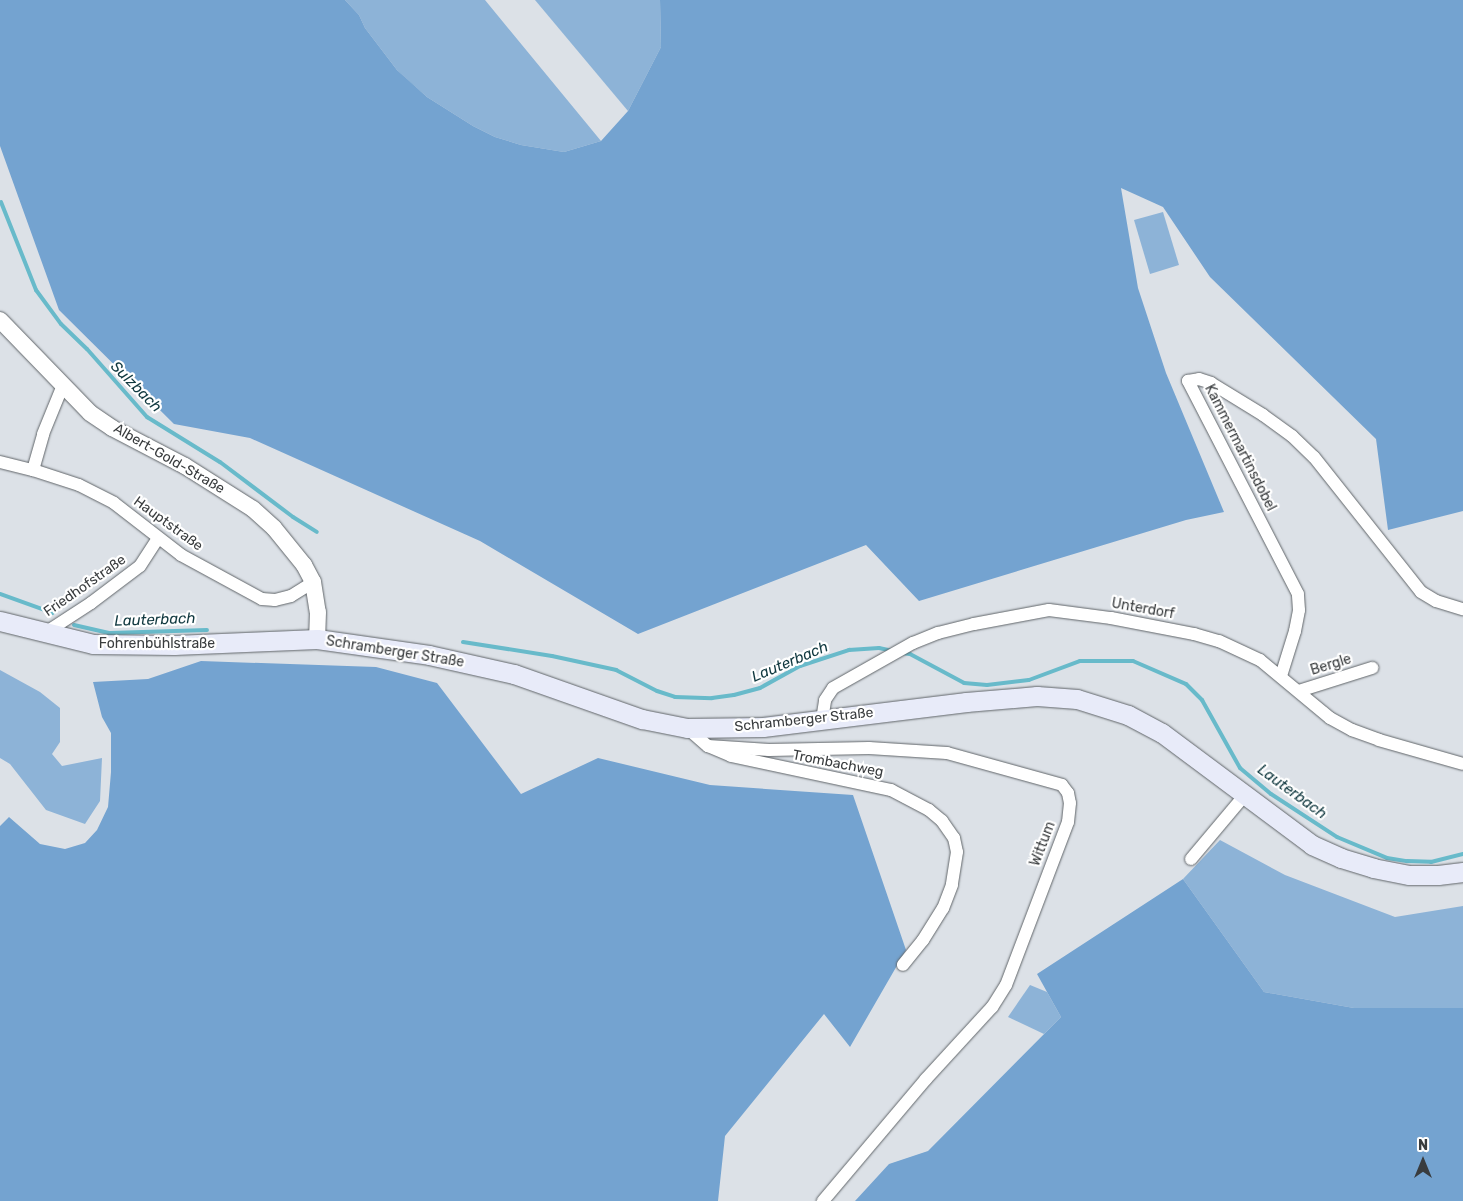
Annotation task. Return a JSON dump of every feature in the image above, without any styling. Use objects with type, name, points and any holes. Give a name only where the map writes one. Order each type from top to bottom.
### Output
[{"type":"main road","name":"Fohrenbühlstraße","points":[[0,621],[93,644],[130,645],[317,640]]},
{"type":"main road","name":"Schramberger Straße","points":[[317,640],[483,666],[540,682],[642,720],[687,728],[736,728],[822,720],[975,701],[1038,696],[1078,699],[1128,715],[1162,733],[1244,796],[1312,844],[1341,858],[1373,868],[1409,875],[1438,876],[1463,872]]},
{"type":"street","name":"Albert-Gold-Straße","points":[[0,320],[90,412],[112,428],[185,466],[253,510],[291,547],[313,582],[318,612],[317,640]]},
{"type":"street","name":"Kammermartinsdobel","points":[[1281,676],[1295,632],[1299,610],[1298,594],[1188,381],[1199,379],[1211,383],[1263,415],[1292,436],[1314,457],[1421,592],[1436,601],[1463,608]]},
{"type":"street","points":[[33,470],[43,434],[63,385]]},
{"type":"street","name":"Hauptstraße","points":[[0,462],[33,470],[79,485],[114,502],[181,555],[262,599],[275,600],[291,596],[313,582]]},
{"type":"street","name":"Friedhofstraße","points":[[45,632],[91,603],[140,566],[158,538]]},
{"type":"street","name":"Unterdorf","points":[[822,720],[825,700],[833,688],[908,646],[938,633],[1049,610],[1111,618],[1194,634],[1245,652],[1281,676],[1330,718],[1352,730],[1379,740],[1463,764]]},
{"type":"street","name":"Bergle","points":[[1299,690],[1372,668]]},
{"type":"street","name":"Trombachweg","points":[[687,728],[708,746],[731,756],[892,790],[929,810],[942,821],[954,838],[957,852],[952,885],[943,908],[923,940],[903,965]]},
{"type":"street","name":"Wittum","points":[[708,746],[770,750],[869,748],[946,753],[1062,785],[1068,793],[1070,803],[1068,822],[1006,984],[992,1007],[926,1079],[823,1201]]},
{"type":"street","points":[[1191,859],[1244,796]]},
{"type":"shaded area","points":[[0,0],[345,0],[359,15],[365,28],[397,70],[427,97],[473,126],[495,137],[521,145],[564,152],[601,141],[628,111],[661,47],[660,0],[1463,0],[1463,511],[1388,530],[1376,439],[1210,277],[1163,207],[1121,188],[1138,288],[1166,373],[1224,512],[1186,520],[919,601],[866,545],[638,634],[480,541],[250,438],[174,424],[59,310],[0,146]]},
{"type":"shaded area","points":[[345,0],[485,0],[601,141],[564,152],[521,145],[495,137],[473,126],[427,97],[397,70],[365,28],[359,15]]},
{"type":"shaded area","points":[[535,0],[660,0],[661,47],[628,111]]},
{"type":"shaded area","points":[[1163,212],[1179,265],[1150,274],[1134,220]]},
{"type":"shaded area","points":[[201,661],[376,667],[437,683],[521,794],[598,758],[710,785],[853,795],[906,950],[850,1047],[824,1014],[725,1136],[718,1201],[0,1201],[0,826],[9,817],[40,844],[65,849],[85,843],[97,830],[108,807],[111,772],[111,733],[102,717],[93,682],[148,679]]},
{"type":"shaded area","points":[[0,670],[40,692],[60,708],[60,742],[52,754],[62,766],[102,758],[100,801],[85,824],[46,810],[10,764],[0,758]]},
{"type":"shaded area","points":[[1220,840],[1285,875],[1395,917],[1463,906],[1463,1008],[1354,1008],[1264,992],[1183,879]]},
{"type":"shaded area","points":[[1183,879],[1264,992],[1354,1008],[1463,1008],[1463,1201],[855,1201],[889,1164],[928,1151],[1061,1017],[1037,974]]},
{"type":"shaded area","points":[[1030,985],[1047,992],[1061,1017],[1044,1034],[1008,1017]]},
{"type":"waterway","name":"Sulzbach","points":[[1,202],[36,290],[61,324],[87,349],[147,417],[220,462],[293,517],[317,532]]},
{"type":"waterway","name":"Lauterbach","points":[[0,594],[53,613]]},
{"type":"waterway","name":"Lauterbach","points":[[74,625],[110,633],[207,630]]},
{"type":"waterway","name":"Lauterbach","points":[[463,642],[552,656],[616,670],[657,691],[675,697],[712,698],[734,695],[760,688],[800,666],[849,650],[879,648],[893,651]]},
{"type":"waterway","name":"Lauterbach","points":[[902,653],[910,654],[964,683],[987,685],[1029,680],[1080,661],[1133,661],[1186,684],[1202,700],[1240,768],[1271,794],[1337,837],[1387,858],[1407,861],[1431,862],[1463,854]]}]
